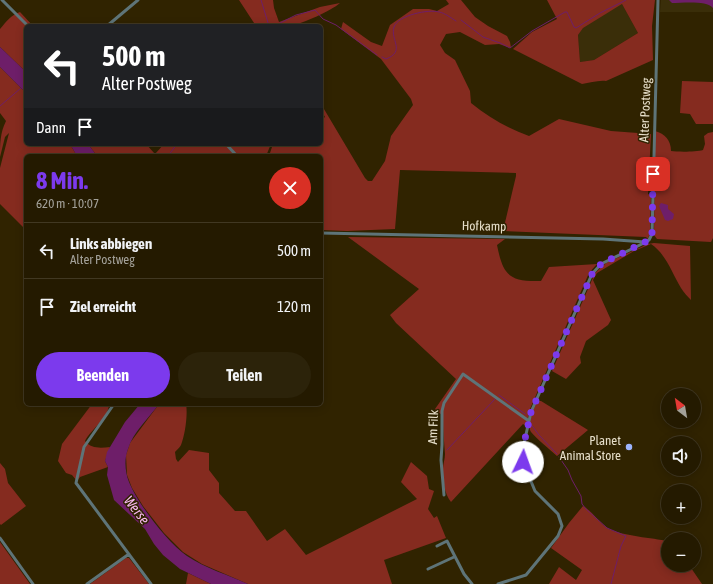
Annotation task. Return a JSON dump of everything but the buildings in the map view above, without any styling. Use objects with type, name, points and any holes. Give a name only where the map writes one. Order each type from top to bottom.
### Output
[{"type":"street","points":[[2,0],[26,24]]},
{"type":"street","points":[[109,24],[138,0]]},
{"type":"street","name":"Alter Postweg","points":[[646,242],[652,234],[658,0]]},
{"type":"street","points":[[228,146],[235,154]]},
{"type":"street","name":"Hofkamp","points":[[323,233],[588,239],[646,242]]},
{"type":"street","points":[[498,584],[526,575],[558,536],[562,526],[558,514],[534,491],[523,462],[523,448],[533,407],[592,274],[601,264],[646,242]]},
{"type":"street","name":"Am Filk","points":[[444,494],[441,460],[442,411],[444,403],[463,374],[529,421]]},
{"type":"street","points":[[113,406],[86,442],[76,483],[151,584]]},
{"type":"street","points":[[0,538],[33,584]]},
{"type":"street","points":[[437,546],[447,541],[454,557],[472,584]]},
{"type":"street","points":[[87,584],[129,554]]},
{"type":"street","points":[[428,569],[454,557]]},
{"type":"shaded area","points":[[239,0],[273,0],[279,22],[320,7],[340,3],[324,13],[296,24],[255,24]]},
{"type":"shaded area","points":[[446,0],[461,0],[475,17],[507,36],[510,42],[511,48],[499,44],[485,45],[460,32],[446,34],[440,45],[445,53],[455,60],[470,91],[471,103],[492,118],[529,136],[559,119],[611,131],[651,134],[648,194],[651,195],[650,232],[648,239],[646,237],[503,231],[516,173],[400,170],[395,229],[347,231],[323,230],[323,154],[270,154],[272,146],[323,146],[323,118],[325,117],[323,114],[323,107],[365,178],[368,181],[372,181],[385,161],[391,136],[413,105],[411,99],[381,59],[341,29],[343,22],[371,42],[382,46],[390,25],[413,9],[429,9],[437,11],[449,4]]},
{"type":"shaded area","points":[[547,0],[655,0],[652,26],[653,60],[606,81],[582,84],[513,49],[532,32],[557,19]],"holes":[[[622,4],[638,33],[594,60],[580,62],[578,35],[583,28]]]},
{"type":"shaded area","points":[[661,0],[713,0],[713,12],[660,12]]},
{"type":"shaded area","points":[[622,4],[638,33],[594,60],[580,62],[578,35],[583,27]]},
{"type":"shaded area","points":[[20,12],[31,24],[24,24],[24,70],[0,47],[0,29]]},
{"type":"shaded area","points":[[0,67],[24,91],[24,146],[71,146],[76,154],[24,154],[24,228],[0,204],[0,168],[9,133],[5,137],[0,157],[1,134],[6,121],[0,113]]},
{"type":"shaded area","points":[[682,81],[713,82],[713,124],[696,124],[690,114],[680,113]]},
{"type":"shaded area","points":[[655,131],[667,138],[671,151],[682,152],[703,150],[705,144],[704,136],[713,132],[713,238],[711,242],[657,239],[654,235]]},
{"type":"shaded area","points":[[90,146],[148,146],[155,154],[96,154]]},
{"type":"shaded area","points":[[162,146],[270,146],[267,154],[155,154]]},
{"type":"shaded area","points":[[348,237],[505,239],[497,245],[505,270],[509,275],[515,278],[530,281],[541,281],[549,267],[597,264],[589,273],[530,409],[526,426],[523,424],[451,502],[445,491],[443,478],[445,454],[443,416],[435,409],[456,379],[396,323],[390,315],[419,289]]},
{"type":"shaded area","points":[[654,243],[690,246],[691,300],[682,290],[665,258],[656,248],[651,244],[634,251],[597,273],[593,280],[611,320],[608,325],[586,341],[580,357],[581,363],[566,379],[552,371],[595,273],[606,263],[648,244]]},
{"type":"shaded area","points":[[538,401],[541,401],[588,430],[557,456],[531,432],[529,425],[531,416]]},
{"type":"shaded area","points":[[90,406],[109,406],[103,419],[85,441],[93,447],[110,447],[105,461],[108,467],[80,477],[77,481],[72,475],[66,473],[58,461],[62,444]]},
{"type":"shaded area","points":[[158,406],[186,406],[185,430],[181,445],[175,452],[178,462],[189,450],[209,453],[209,470],[219,483],[219,493],[235,511],[246,511],[267,541],[285,529],[306,555],[417,499],[401,482],[411,462],[427,476],[429,489],[434,491],[428,509],[434,518],[437,516],[446,538],[384,560],[392,584],[248,584],[202,564],[183,552],[164,533],[143,506],[132,488],[127,475],[126,455],[130,443]]},
{"type":"shaded area","points":[[0,463],[5,469],[8,483],[26,506],[1,525],[0,524]]},
{"type":"shaded area","points":[[583,506],[609,529],[630,535],[661,540],[661,572],[694,572],[702,584],[549,584],[559,567],[576,580],[582,570],[551,548]]},
{"type":"shaded area","points":[[0,542],[30,584],[0,584]]},
{"type":"shaded area","points":[[126,558],[129,558],[149,584],[90,584]]},
{"type":"shaded area","points":[[188,573],[211,584],[186,584]]},
{"type":"water","points":[[669,0],[713,0],[713,8],[710,5],[700,3],[672,3]]},
{"type":"water","points":[[0,47],[24,70],[24,91],[0,67]]},
{"type":"water","points":[[71,146],[90,146],[96,154],[76,154]]},
{"type":"water","points":[[661,203],[668,205],[668,209],[674,214],[673,219],[668,221],[665,220],[659,206]]},
{"type":"water","name":"Werse","points":[[138,406],[157,406],[130,443],[126,461],[127,474],[133,491],[154,522],[171,542],[187,556],[209,568],[248,584],[211,584],[180,569],[163,555],[145,529],[114,500],[107,475],[108,467],[105,461],[107,452],[125,422]]},
{"type":"waterway","points":[[261,0],[268,24]]},
{"type":"waterway","points":[[461,20],[483,37],[510,48],[532,31],[565,12],[567,12],[574,27],[576,28],[600,13],[626,0]]},
{"type":"waterway","points":[[278,24],[296,15],[315,10],[323,19],[336,25],[377,55]]},
{"type":"waterway","points":[[382,57],[386,59],[392,56],[395,52],[396,45],[393,32],[394,27],[401,19],[407,16],[421,12],[434,11],[443,13],[456,21]]},
{"type":"waterway","points":[[0,106],[21,88]]},
{"type":"waterway","points":[[170,154],[176,146]]},
{"type":"waterway","points":[[499,395],[525,414]]},
{"type":"waterway","points":[[447,450],[495,399]]},
{"type":"waterway","points":[[530,423],[557,454]]},
{"type":"waterway","points":[[559,457],[568,470],[581,496],[582,504],[586,509],[607,528],[626,536],[621,546],[611,584]]},
{"type":"place","name":"Planet Animal Store","points":[[629,447]]},
{"type":"route","points":[[523,462],[523,448],[531,412],[592,274],[601,264],[643,244],[649,240],[652,234],[653,174]]}]
